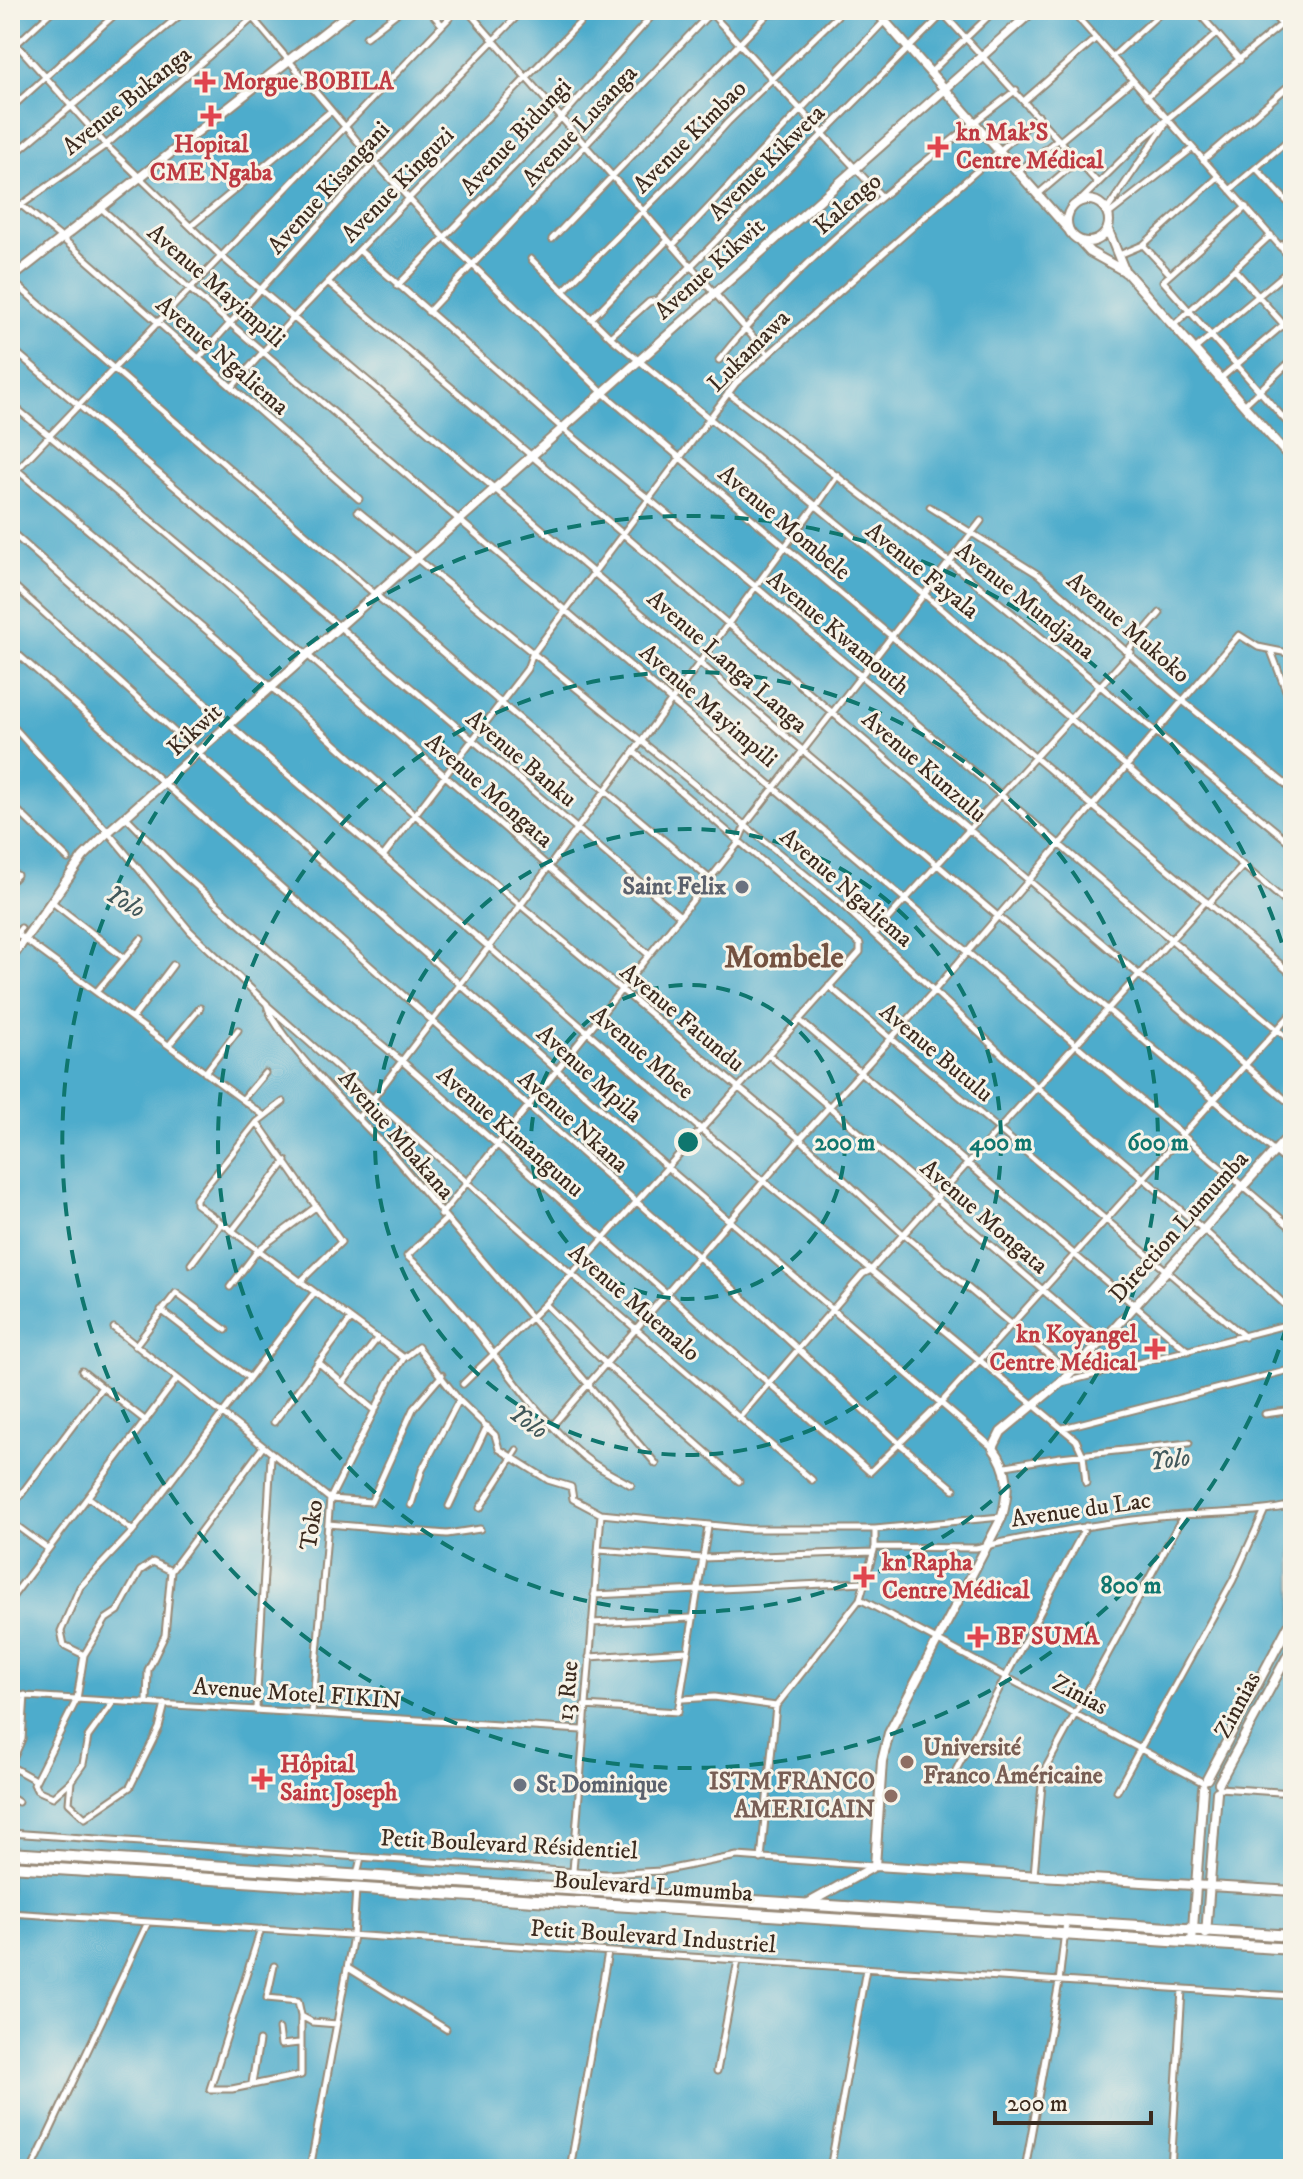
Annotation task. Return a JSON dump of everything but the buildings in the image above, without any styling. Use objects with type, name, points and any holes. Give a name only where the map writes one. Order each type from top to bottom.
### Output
[{"type":"highway","name":"Boulevard Lumumba","points":[[10,1853],[1293,1936]]},
{"type":"highway","name":"Boulevard Lumumba","points":[[10,1866],[1293,1949]]},
{"type":"street","points":[[10,50],[53,10]]},
{"type":"street","points":[[10,109],[120,10]]},
{"type":"street","points":[[10,158],[186,10]]},
{"type":"street","name":"Avenue Mombele","points":[[246,10],[375,162],[472,267],[602,392],[1293,975]]},
{"type":"street","name":"Avenue Bukanga","points":[[10,213],[106,145],[262,10]]},
{"type":"street","points":[[353,10],[143,178],[10,279],[710,879]]},
{"type":"street","points":[[366,37],[401,10]]},
{"type":"street","points":[[429,10],[442,25]]},
{"type":"street","points":[[10,477],[348,128],[457,10]]},
{"type":"street","points":[[467,10],[767,353]]},
{"type":"street","name":"Avenue Kisangani","points":[[198,359],[375,162],[523,10]]},
{"type":"street","name":"Avenue Kinguzi","points":[[232,387],[293,318],[592,10]]},
{"type":"street","name":"Avenue Bidungi","points":[[397,286],[562,117],[657,10]]},
{"type":"street","points":[[552,239],[610,174],[772,10]]},
{"type":"street","name":"Avenue Kimbao","points":[[563,291],[843,10]]},
{"type":"street","points":[[875,10],[1036,196],[1090,252],[1126,272]]},
{"type":"street","points":[[673,245],[895,10]]},
{"type":"street","points":[[929,73],[995,10]]},
{"type":"street","name":"Avenue Kikwit","points":[[415,560],[1034,10]]},
{"type":"street","points":[[1071,10],[1271,235],[1293,264],[1195,350]]},
{"type":"street","points":[[1079,20],[1090,10]]},
{"type":"street","points":[[1112,57],[1164,10]]},
{"type":"street","points":[[1207,10],[1199,13],[1240,60]]},
{"type":"street","points":[[1269,10],[1282,25]]},
{"type":"street","points":[[710,11],[882,197]]},
{"type":"street","name":"Avenue Lusanga","points":[[428,312],[586,147],[710,11]]},
{"type":"street","points":[[944,11],[1097,182]]},
{"type":"street","name":"Avenue Kikweta","points":[[610,337],[649,302],[657,300],[944,11]]},
{"type":"street","points":[[1069,230],[1068,214],[1097,182],[1293,15]]},
{"type":"street","points":[[1147,97],[1216,34]]},
{"type":"street","name":"Avenue Langa Langa","points":[[10,37],[106,145],[222,257],[1293,1167]]},
{"type":"street","points":[[1025,100],[1095,39]]},
{"type":"street","points":[[1017,173],[1132,81]]},
{"type":"street","points":[[1203,160],[1293,82]]},
{"type":"street","name":"Kalengo","points":[[719,360],[745,328],[882,197],[1016,90]]},
{"type":"street","points":[[191,226],[331,111]]},
{"type":"street","name":"Lukamawa","points":[[384,855],[527,669],[532,655],[651,501],[728,393],[767,353],[1039,116]]},
{"type":"street","points":[[1168,120],[1108,212],[1108,230],[1126,272],[1293,461]]},
{"type":"street","points":[[1230,190],[1293,136]]},
{"type":"street","points":[[1108,212],[1193,148]]},
{"type":"street","points":[[1036,196],[1077,161]]},
{"type":"street","points":[[1256,168],[1293,208]]},
{"type":"street","points":[[1119,255],[1143,245],[1218,177]]},
{"type":"street","name":"Avenue Ngaliema","points":[[10,196],[359,499]]},
{"type":"street","points":[[1079,202],[1098,202],[1108,212]]},
{"type":"street","points":[[1246,207],[1163,281],[1293,429]]},
{"type":"street","name":"Avenue Mayimpili","points":[[102,209],[191,290],[1293,1229]]},
{"type":"street","points":[[1052,212],[1068,214]]},
{"type":"street","points":[[1080,241],[1096,241],[1108,230]]},
{"type":"street","points":[[1173,326],[1271,235]]},
{"type":"street","points":[[1280,247],[1293,236]]},
{"type":"street","points":[[591,319],[668,240]]},
{"type":"street","points":[[1143,245],[1170,274]]},
{"type":"street","name":"Avenue Kwamouth","points":[[360,251],[562,428],[756,587],[1293,1043]]},
{"type":"street","name":"Avenue Fayala","points":[[531,259],[610,337],[925,595],[1293,908]]},
{"type":"street","points":[[1234,269],[1293,335]]},
{"type":"street","points":[[329,283],[530,457]]},
{"type":"street","points":[[1220,379],[1284,325]]},
{"type":"street","name":"Avenue Banku","points":[[10,347],[680,916]]},
{"type":"street","points":[[1244,405],[1293,359]]},
{"type":"street","name":"Avenue Mundjana","points":[[728,393],[951,563],[1293,845]]},
{"type":"street","name":"Avenue Mongata","points":[[10,403],[307,654],[443,777],[648,954]]},
{"type":"street","name":"Avenue Kunzulu","points":[[530,457],[1293,1106]]},
{"type":"street","name":"Avenue Fatundu","points":[[10,464],[520,906],[800,1139],[903,1234],[1071,1374]]},
{"type":"street","points":[[359,1117],[491,946],[838,475]]},
{"type":"street","name":"Avenue Mukoko","points":[[930,507],[1039,575],[1130,651],[1184,702],[1293,790]]},
{"type":"street","name":"Avenue Ngaliema","points":[[358,511],[400,542],[415,560],[532,655],[746,824],[874,934],[1039,1089],[1204,1230],[1293,1312]]},
{"type":"street","points":[[631,1485],[585,1458],[552,1426],[495,1353],[407,1256],[443,1218],[587,1030],[710,879],[738,842],[746,824],[981,521]]},
{"type":"street","name":"Avenue Mbee","points":[[10,531],[230,725],[703,1131],[1063,1428],[1076,1440],[1083,1455]]},
{"type":"street","name":"Kikwit","points":[[20,940],[68,877],[108,832],[200,755],[307,654],[415,560]]},
{"type":"street","name":"Avenue Mpila","points":[[10,582],[460,985],[668,1168],[733,1221],[830,1310],[993,1448]]},
{"type":"street","points":[[874,934],[1102,685],[1160,613]]},
{"type":"street","points":[[552,1426],[733,1221],[800,1139],[933,992],[1057,843],[1184,702],[1239,635],[1271,651],[1293,654]]},
{"type":"street","name":"Avenue Nkana","points":[[10,647],[530,1106],[699,1257],[900,1444],[954,1489]]},
{"type":"street","points":[[1271,651],[1293,709]]},
{"type":"street","name":"Avenue Mbakana","points":[[10,723],[108,832],[197,940],[267,1004],[270,1016],[656,1464]]},
{"type":"street","points":[[463,1384],[573,1274],[860,952],[860,944],[634,752]]},
{"type":"street","points":[[10,803],[68,859]]},
{"type":"street","name":"Avenue Kimangunu","points":[[127,818],[175,867],[669,1293],[870,1472],[900,1444]]},
{"type":"street","points":[[739,1418],[865,1271],[871,1270],[934,1198],[1039,1089],[1170,938],[1243,866]]},
{"type":"street","points":[[10,882],[17,875]]},
{"type":"street","points":[[54,898],[124,958]]},
{"type":"street","points":[[10,967],[21,928]]},
{"type":"street","points":[[97,991],[141,939]]},
{"type":"street","points":[[10,960],[20,940]]},
{"type":"street","points":[[10,941],[20,940],[97,991],[263,1115]]},
{"type":"street","points":[[133,1018],[173,965]]},
{"type":"street","name":"Avenue Butulu","points":[[829,986],[1245,1337]]},
{"type":"street","name":"Avenue Muemalo","points":[[267,1004],[433,1153],[812,1480]]},
{"type":"street","points":[[169,1045],[200,1008]]},
{"type":"street","points":[[900,1444],[1145,1179],[1293,1012]]},
{"type":"street","points":[[799,1020],[1188,1351]]},
{"type":"street","points":[[205,1073],[238,1030]]},
{"type":"street","name":"Avenue Mongata","points":[[769,1055],[1103,1341]]},
{"type":"street","points":[[243,1099],[265,1073]]},
{"type":"street","points":[[283,1102],[257,1122],[196,1199],[196,1204],[404,1358],[420,1348],[459,1400],[495,1435],[499,1449],[545,1478],[571,1487],[573,1499],[601,1514]]},
{"type":"street","points":[[257,1122],[342,1244],[300,1282]]},
{"type":"street","name":"Direction Lumumba","points":[[993,1448],[1001,1432],[1071,1374],[1103,1341],[1293,1131]]},
{"type":"street","points":[[232,1231],[286,1161]]},
{"type":"street","points":[[230,1287],[258,1250],[317,1206]]},
{"type":"street","points":[[191,1264],[221,1224]]},
{"type":"street","points":[[135,1346],[173,1294],[179,1293],[226,1330]]},
{"type":"street","points":[[84,1655],[64,1645],[62,1637],[67,1613],[80,1587],[133,1531],[314,1293]]},
{"type":"street","points":[[545,1304],[606,1364],[739,1481]]},
{"type":"street","points":[[161,1310],[248,1377]]},
{"type":"street","points":[[274,1422],[351,1319]]},
{"type":"street","points":[[1060,1383],[1293,1323]]},
{"type":"street","points":[[114,1328],[271,1456],[330,1499],[371,1502],[413,1409],[442,1375]]},
{"type":"street","points":[[342,1384],[377,1339]]},
{"type":"street","name":"Toko","points":[[312,1713],[330,1499],[404,1358]]},
{"type":"street","points":[[318,1362],[375,1411]]},
{"type":"street","points":[[1063,1428],[1293,1369]]},
{"type":"street","points":[[82,1371],[146,1421]]},
{"type":"street","points":[[10,1600],[176,1380]]},
{"type":"street","points":[[10,1509],[102,1387]]},
{"type":"street","points":[[411,1505],[422,1470],[459,1400]]},
{"type":"street","points":[[1265,1414],[1293,1410]]},
{"type":"street","points":[[449,1506],[487,1426]]},
{"type":"street","points":[[1006,1466],[1189,1443]]},
{"type":"street","points":[[147,1703],[148,1670],[165,1635],[171,1571],[262,1448]]},
{"type":"street","points":[[805,1906],[875,1866],[885,1747],[896,1718],[1002,1517],[1008,1493],[1006,1466],[993,1448]]},
{"type":"street","points":[[480,1508],[517,1450]]},
{"type":"street","points":[[1083,1455],[1086,1483]]},
{"type":"street","points":[[256,1708],[271,1456]]},
{"type":"street","points":[[88,1497],[133,1531]]},
{"type":"street","name":"Avenue du Lac","points":[[599,1550],[702,1558],[976,1548],[991,1542],[1086,1526],[1183,1515],[1264,1512],[1293,1505]]},
{"type":"street","points":[[1117,1791],[1233,1580],[1264,1512]]},
{"type":"street","name":"Avenue du Lac","points":[[601,1514],[660,1518],[708,1527],[875,1529],[1002,1517]]},
{"type":"street","name":"13 Rue","points":[[573,1871],[601,1514]]},
{"type":"street","points":[[1034,1875],[1041,1780],[1073,1714],[1183,1515]]},
{"type":"street","points":[[10,1521],[48,1549]]},
{"type":"street","points":[[328,1524],[447,1534],[480,1529]]},
{"type":"street","points":[[955,1772],[1086,1526]]},
{"type":"street","points":[[584,1706],[678,1712],[683,1699],[691,1618],[708,1527]]},
{"type":"street","points":[[761,1859],[776,1706],[860,1599],[874,1550],[875,1529]]},
{"type":"street","points":[[114,1701],[90,1732],[83,1764],[71,1781],[53,1797],[37,1790],[35,1780],[77,1699],[84,1655],[106,1619],[118,1611],[148,1562],[171,1571]]},
{"type":"street","points":[[594,1595],[865,1582]]},
{"type":"street","name":"Zinias","points":[[860,1599],[1205,1783]]},
{"type":"street","points":[[1192,1943],[1205,1783],[1293,1617]]},
{"type":"street","points":[[592,1623],[691,1618]]},
{"type":"street","points":[[1276,1648],[1291,1650]]},
{"type":"street","name":"Zinnias","points":[[1218,1788],[1291,1650]]},
{"type":"street","points":[[589,1657],[687,1651]]},
{"type":"street","name":"Avenue Motel FIKIN","points":[[10,1695],[582,1730]]},
{"type":"street","points":[[25,1695],[22,1739],[10,1766],[35,1780]]},
{"type":"street","points":[[683,1699],[714,1697],[776,1706]]},
{"type":"street","points":[[71,1781],[69,1803],[85,1818],[125,1792],[159,1728],[165,1704]]},
{"type":"street","points":[[1205,1783],[1214,1778],[1218,1788],[1205,1943]]},
{"type":"street","points":[[1205,1783],[1209,1794],[1218,1788],[1293,1793]]},
{"type":"street","points":[[10,1797],[18,1802]]},
{"type":"street","name":"Petit Boulevard Résidentiel","points":[[10,1833],[623,1874],[661,1871],[737,1856],[1293,1891]]},
{"type":"street","points":[[310,2169],[348,1968],[361,1857]]},
{"type":"street","name":"Petit Boulevard Industriel","points":[[10,1913],[1293,1996]]},
{"type":"street","points":[[1025,2169],[1059,1982],[1066,1921]]},
{"type":"street","points":[[32,2169],[148,1922]]},
{"type":"street","points":[[261,1929],[209,2088],[232,2089],[301,2075],[298,2001],[274,1999],[267,1995],[274,1966]]},
{"type":"street","points":[[570,2169],[608,1952]]},
{"type":"street","points":[[717,2071],[738,1960]]},
{"type":"street","points":[[348,1968],[446,2029]]},
{"type":"street","points":[[830,2169],[866,1969]]},
{"type":"street","points":[[1171,2169],[1182,1990]]},
{"type":"street","points":[[301,2016],[312,2022],[337,2024]]},
{"type":"street","points":[[279,2029],[281,2045],[299,2043]]},
{"type":"street","points":[[252,2083],[259,2041]]},
{"type":"water","name":"Yolo","points":[[10,10],[1293,10],[1293,2169],[10,2169]]},
{"type":"place","name":"Morgue BOBILA","points":[[205,82]]},
{"type":"place","name":"Hopital CME Ngaba","points":[[211,116]]},
{"type":"place","name":"kn Mak'S Centre Médical","points":[[938,147]]},
{"type":"place","name":"Saint Felix","points":[[742,887]]},
{"type":"place","name":"kn Koyangel Centre Médical","points":[[1155,1349]]},
{"type":"place","name":"kn Rapha Centre Médical","points":[[864,1577]]},
{"type":"place","name":"BF SUMA","points":[[978,1637]]},
{"type":"place","name":"Université Franco Américaine","points":[[907,1762]]},
{"type":"place","name":"Hôpital Saint Joseph","points":[[262,1779]]},
{"type":"place","name":"St Dominique","points":[[520,1785]]},
{"type":"place","name":"ISTM FRANCO AMERICAIN","points":[[891,1796]]},
{"type":"district","name":"Mombele","points":[[784,958]]}]
